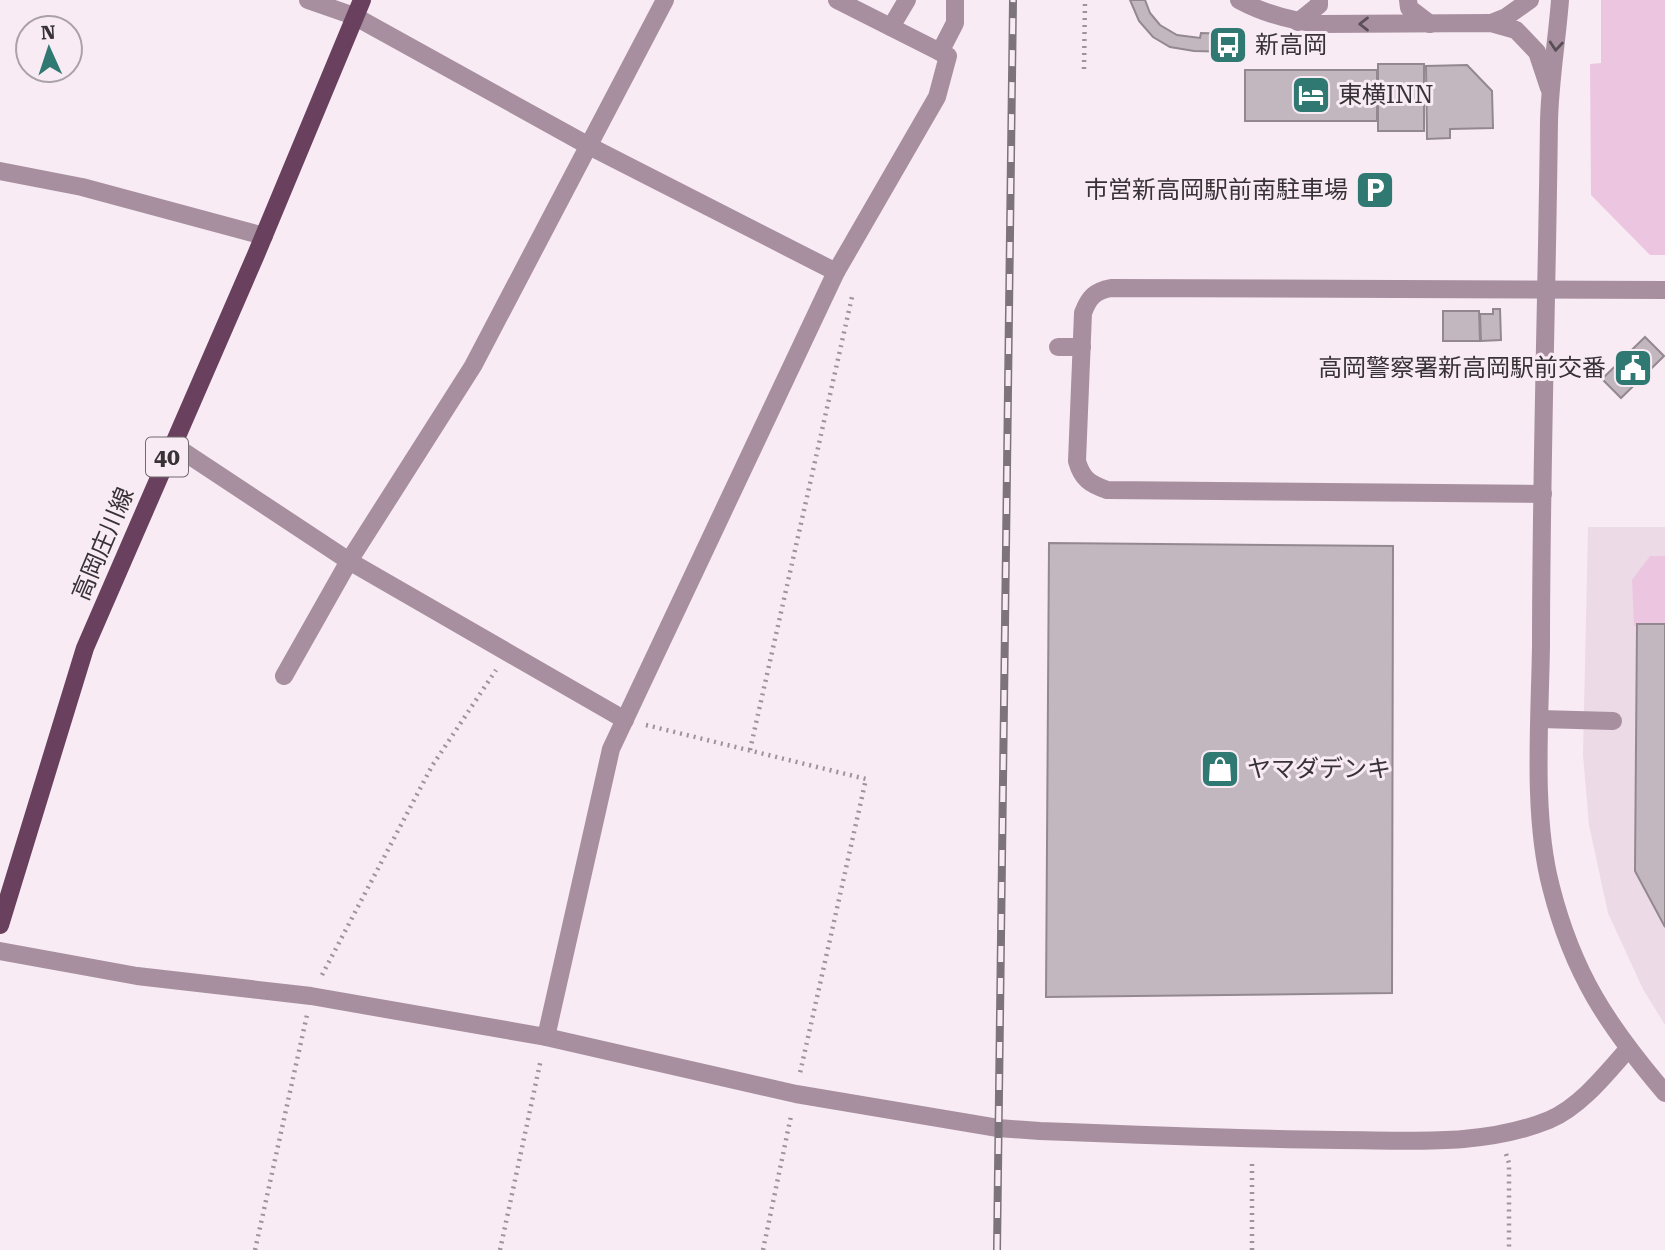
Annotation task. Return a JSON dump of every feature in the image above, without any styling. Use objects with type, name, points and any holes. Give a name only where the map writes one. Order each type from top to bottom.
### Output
[{"type":"main road","name":"高岡庄川線","points":[[0,925],[85,648],[264,236],[358,8]]},
{"type":"street","points":[[309,0],[358,8],[589,146],[836,272]]},
{"type":"street","points":[[284,676],[349,561],[473,366],[665,0]]},
{"type":"street","points":[[546,1037],[611,749],[836,272],[937,97],[948,56],[838,0]]},
{"type":"street","points":[[891,27],[907,0]]},
{"type":"street","points":[[940,52],[955,23],[955,0]]},
{"type":"street","points":[[1239,0],[1276,17],[1298,22],[1492,23],[1516,30],[1537,51],[1550,91]]},
{"type":"street","points":[[1298,22],[1319,5],[1320,0]]},
{"type":"street","points":[[1408,0],[1409,8],[1430,24]]},
{"type":"street","points":[[1492,23],[1506,17],[1530,0]]},
{"type":"street","points":[[1560,0],[1550,91],[1543,494],[1542,836],[1550,885],[1575,961],[1591,995],[1628,1049],[1665,1093]]},
{"type":"street","points":[[0,171],[82,187],[264,236]]},
{"type":"street","points":[[1543,494],[1107,489],[1091,485],[1080,474],[1077,461],[1083,313],[1088,300],[1097,291],[1111,288],[1665,290]]},
{"type":"street","points":[[1058,347],[1082,347]]},
{"type":"street","points":[[172,444],[349,561],[625,720]]},
{"type":"street","points":[[1541,719],[1613,721]]},
{"type":"street","points":[[0,951],[136,976],[311,996],[546,1037],[796,1094],[998,1128],[1252,1139],[1435,1140],[1501,1136],[1552,1119],[1592,1089],[1628,1049]]},
{"type":"path","points":[[1084,69],[1085,0]]},
{"type":"path","points":[[750,750],[854,285],[836,272]]},
{"type":"path","points":[[255,1250],[311,996],[432,766],[508,652]]},
{"type":"path","points":[[625,720],[866,779],[763,1250]]},
{"type":"path","points":[[500,1250],[546,1037]]},
{"type":"path","points":[[1501,1136],[1509,1163],[1509,1250]]},
{"type":"path","points":[[1252,1139],[1252,1250]]},
{"type":"shaded area","points":[[1601,0],[1665,0],[1665,255],[1650,255],[1591,195],[1590,64],[1601,63]]},
{"type":"shaded area","points":[[1588,527],[1665,527],[1665,1025],[1643,989],[1608,913],[1589,825],[1583,755]]},
{"type":"shaded area","points":[[1650,556],[1665,556],[1665,627],[1634,626],[1632,580]]},
{"type":"building","points":[[1130,0],[1145,0],[1150,13],[1160,25],[1177,35],[1200,38],[1201,33],[1235,34],[1234,52],[1194,51],[1170,47],[1153,37],[1139,21]]},
{"type":"building","points":[[1378,64],[1424,64],[1424,131],[1378,131]]},
{"type":"building","points":[[1467,65],[1492,91],[1493,128],[1450,129],[1450,138],[1427,139],[1426,66]]},
{"type":"building","name":"東横INN","points":[[1245,70],[1377,70],[1377,121],[1245,121]]},
{"type":"building","points":[[1493,309],[1500,309],[1501,340],[1481,341],[1480,314],[1493,314]]},
{"type":"building","points":[[1443,311],[1479,311],[1480,341],[1443,341]]},
{"type":"building","name":"高岡警察署新高岡駅前交番","points":[[1645,337],[1664,356],[1621,398],[1602,379]]},
{"type":"building","name":"ヤマダデンキ","points":[[1049,543],[1393,546],[1392,993],[1046,997]]},
{"type":"building","points":[[1637,624],[1665,624],[1665,927],[1635,871]]},
{"type":"railway","points":[[997,1250],[1013,0]]},
{"type":"place","name":"新高岡","points":[[1228,45]]},
{"type":"place","name":"東横INN","points":[[1311,95]]},
{"type":"place","name":"市営新高岡駅前南駐車場","points":[[1375,190]]},
{"type":"place","name":"高岡警察署新高岡駅前交番","points":[[1633,368]]},
{"type":"place","name":"ヤマダデンキ","points":[[1220,769]]}]
